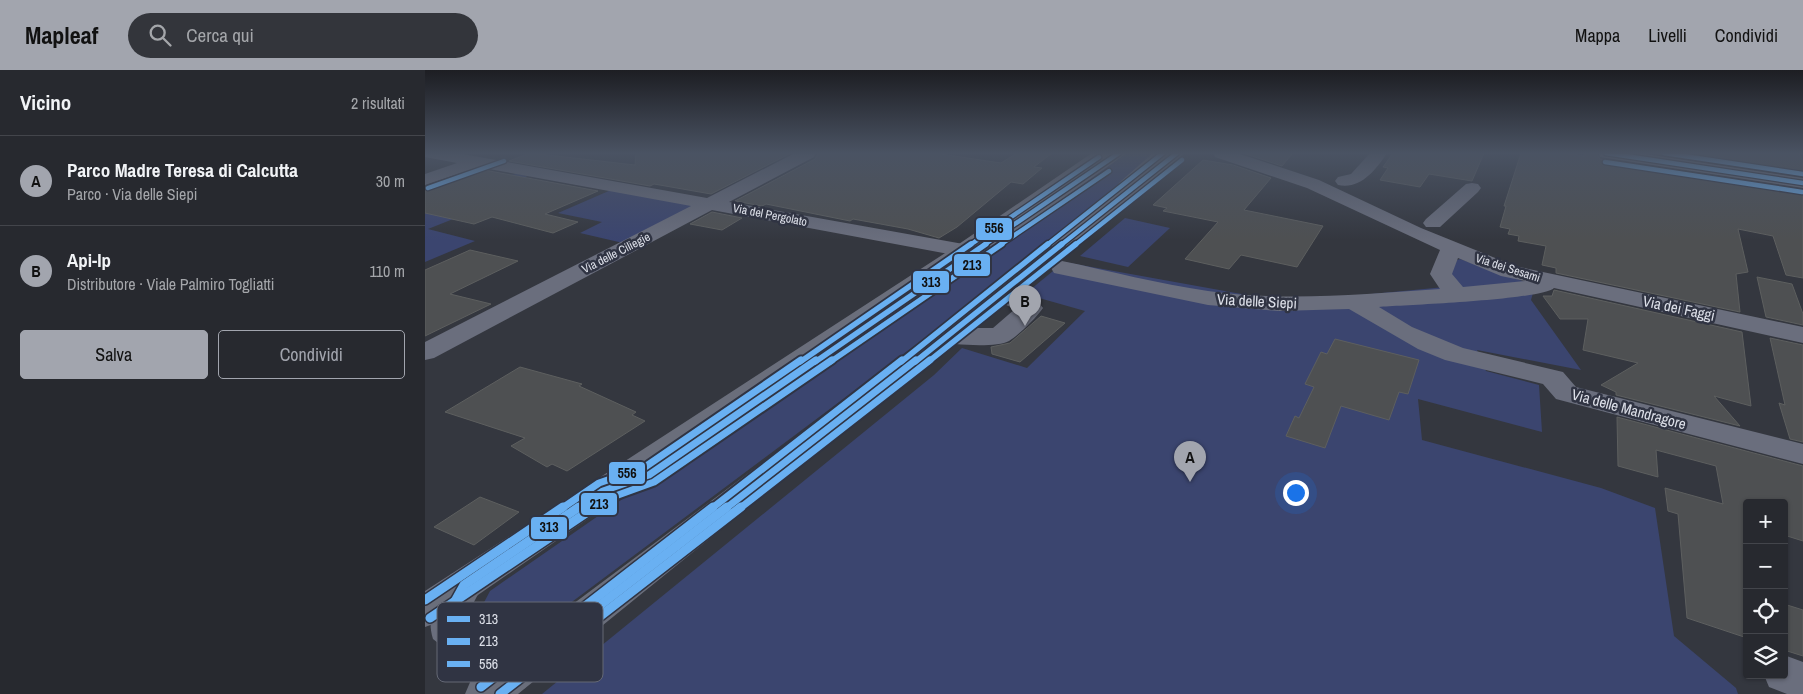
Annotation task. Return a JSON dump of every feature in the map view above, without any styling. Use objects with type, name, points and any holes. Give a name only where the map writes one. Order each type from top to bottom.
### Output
[{"type":"main road","points":[[438,602],[963,250],[1075,182]]},
{"type":"main road","points":[[603,605],[1001,294],[1141,182]]},
{"type":"main road","points":[[425,611],[437,603]]},
{"type":"street","name":"Via del Pergolato","points":[[589,182],[963,250]]},
{"type":"street","name":"Via delle Ciliegie","points":[[425,352],[752,182]]},
{"type":"street","points":[[603,491],[649,476],[1074,182]]},
{"type":"street","points":[[588,602],[595,592],[940,331],[1131,182]]},
{"type":"street","name":"Via dei Sesami","points":[[1308,182],[1451,248],[1509,270],[1555,282]]},
{"type":"street","name":"Via dei Sesami","points":[[1346,182],[1555,282]]},
{"type":"street","points":[[1433,223],[1472,188]]},
{"type":"street","points":[[1381,216],[1400,207]]},
{"type":"street","points":[[1451,248],[1441,274],[1456,294]]},
{"type":"street","name":"Via delle Siepi","points":[[1062,268],[1208,298],[1279,304],[1354,302],[1527,289],[1555,282]]},
{"type":"street","name":"Via dei Faggi","points":[[1555,282],[1803,335]]},
{"type":"street","points":[[947,336],[995,333],[1031,308],[1001,294]]},
{"type":"street","name":"Via delle Mandragore","points":[[1354,302],[1403,332],[1427,344],[1454,354],[1553,378],[1566,393],[1803,454]]},
{"type":"street","points":[[455,602],[464,585]]},
{"type":"street","points":[[1788,675],[1803,681]]},
{"type":"shaded area","points":[[485,182],[520,182],[496,202],[428,229],[475,241],[425,262],[425,209]]},
{"type":"shaded area","points":[[1079,182],[1127,182],[926,337],[572,602],[484,602],[490,591]]},
{"type":"shaded area","points":[[611,190],[692,205],[691,208],[623,243],[580,233],[602,222],[558,213]]},
{"type":"shaded area","points":[[1125,218],[1170,228],[1128,267],[1080,256]]},
{"type":"shaded area","points":[[1460,259],[1531,284],[1533,293],[1531,300],[1581,370],[1477,350],[1486,371],[1539,385],[1542,432],[1418,399],[1422,440],[1601,488],[1655,508],[1674,636],[1736,688],[1738,694],[542,694],[557,682],[603,682],[603,644],[934,375],[962,348],[1027,368],[1085,311],[1025,294],[1064,262],[1275,300],[1319,299],[1445,287],[1457,260]]},
{"type":"building","points":[[450,182],[550,182],[598,191],[545,214],[578,222],[553,233],[492,217],[474,224],[425,213],[425,191]]},
{"type":"building","points":[[628,182],[734,182],[711,194],[654,184],[650,186]]},
{"type":"building","points":[[771,182],[1011,182],[957,227],[939,238],[908,229],[853,219],[850,221],[766,204],[762,206],[735,201]]},
{"type":"building","points":[[1178,182],[1268,182],[1244,210],[1323,226],[1297,267],[1241,255],[1229,269],[1185,259],[1218,222],[1163,211],[1167,208],[1153,205]]},
{"type":"building","points":[[1392,182],[1423,182],[1420,187]]},
{"type":"building","points":[[1512,182],[1751,182],[1803,190],[1803,278],[1786,275],[1773,236],[1738,229],[1748,272],[1736,274],[1740,312],[1556,273],[1556,268],[1542,265],[1546,246],[1518,241],[1519,236],[1508,234],[1510,229],[1500,227],[1506,206],[1504,206]]},
{"type":"building","points":[[712,212],[742,218],[722,230],[690,224]]},
{"type":"building","points":[[470,250],[518,261],[450,294],[491,304],[425,336],[425,270]]},
{"type":"building","points":[[1757,277],[1792,284],[1803,314],[1803,325],[1766,317]]},
{"type":"building","points":[[1554,290],[1742,332],[1751,406],[1714,396],[1740,426],[1616,395],[1616,392],[1601,385],[1638,363],[1583,350],[1588,319],[1560,319],[1543,296],[1552,296]]},
{"type":"building","points":[[1041,316],[1065,323],[1020,362],[992,354],[991,347],[1010,343]]},
{"type":"building","points":[[1770,338],[1803,345],[1803,442],[1790,439],[1779,403],[1785,405]]},
{"type":"building","points":[[1335,339],[1419,360],[1408,394],[1399,392],[1389,420],[1341,406],[1325,448],[1286,436],[1295,416],[1299,418],[1314,387],[1305,384],[1321,352],[1327,354]]},
{"type":"building","points":[[520,367],[582,384],[579,386],[636,412],[632,415],[645,421],[567,471],[552,464],[547,467],[511,446],[525,438],[445,412]]},
{"type":"building","points":[[1617,417],[1803,466],[1803,541],[1788,536],[1788,499],[1743,499],[1743,637],[1687,618],[1678,514],[1668,511],[1665,488],[1723,504],[1716,466],[1656,450],[1658,477],[1618,466]]},
{"type":"building","points":[[480,497],[519,512],[474,545],[434,527]]},
{"type":"building","points":[[1788,605],[1803,610],[1803,656],[1788,651]]},
{"type":"transit line","name":"213","points":[[428,188],[445,182]]},
{"type":"transit line","name":"556","points":[[425,600],[599,483],[645,467],[1062,182]]},
{"type":"transit line","name":"313","points":[[455,602],[464,585],[603,491],[649,475],[1076,182]]},
{"type":"transit line","name":"213","points":[[454,602],[607,499],[654,482],[1093,182]]},
{"type":"transit line","name":"556","points":[[591,602],[904,359],[1126,182]]},
{"type":"transit line","name":"313","points":[[603,603],[909,366],[1140,182]]},
{"type":"transit line","name":"213","points":[[603,614],[914,373],[1154,182]]},
{"type":"transit line","name":"213","points":[[1737,182],[1802,192]]},
{"type":"transit line","name":"313","points":[[1797,182],[1803,183]]},
{"type":"transit line","name":"213","points":[[430,618],[437,613]]},
{"type":"transit line","name":"556","points":[[481,687],[487,682]]},
{"type":"transit line","name":"213","points":[[500,694],[515,682]]},
{"type":"place","name":"Api-Ip","points":[[1025,326]]},
{"type":"place","name":"Parco Madre Teresa di Calcutta","points":[[1190,482]]}]
